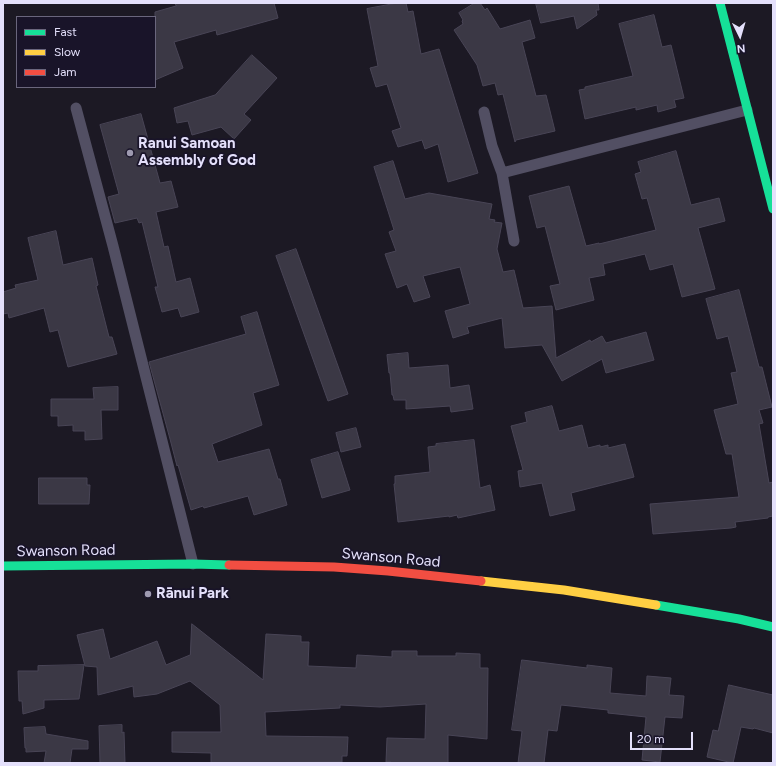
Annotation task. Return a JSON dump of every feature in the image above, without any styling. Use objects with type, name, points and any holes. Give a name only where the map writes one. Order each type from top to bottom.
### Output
[{"type":"main road","points":[[720,3],[773,209]]},
{"type":"main road","name":"Swanson Road","points":[[3,566],[193,564],[334,567],[440,576],[564,590],[739,619],[773,627]]},
{"type":"lane","points":[[76,108],[115,254],[193,564]]},
{"type":"lane","points":[[502,173],[747,110]]},
{"type":"lane","points":[[484,112],[492,146],[502,173],[514,241]]},
{"type":"building","points":[[175,3],[274,3],[278,18],[217,35],[216,30],[174,42],[183,68],[156,80],[155,12],[176,6]]},
{"type":"building","points":[[397,3],[406,3],[408,12],[413,11],[421,54],[439,49],[478,173],[448,182],[438,144],[425,149],[422,140],[398,147],[392,131],[401,128],[387,84],[376,87],[370,68],[378,66],[367,9]]},
{"type":"building","points":[[475,3],[480,3],[485,10],[487,8],[500,29],[530,20],[535,38],[522,42],[536,96],[546,95],[555,131],[516,140],[515,142],[503,94],[498,95],[495,83],[483,86],[477,65],[454,30],[463,24],[463,20],[459,13]]},
{"type":"building","points":[[536,3],[598,3],[599,10],[596,10],[597,15],[577,29],[574,16],[541,23]]},
{"type":"building","points":[[654,15],[662,47],[671,45],[684,98],[674,100],[676,107],[658,112],[657,105],[636,110],[636,107],[585,119],[579,90],[585,89],[585,87],[633,76],[619,24]]},
{"type":"building","points":[[252,55],[277,78],[244,114],[251,120],[234,139],[221,127],[192,135],[188,121],[177,123],[174,108],[215,95]]},
{"type":"building","name":"Ranui Samoan Assembly of God","points":[[141,114],[160,183],[171,181],[178,207],[156,212],[164,247],[168,246],[176,282],[190,278],[199,312],[181,317],[178,308],[162,312],[155,287],[158,287],[142,222],[139,223],[137,218],[115,223],[108,197],[119,194],[100,125]]},
{"type":"building","points":[[676,151],[691,205],[719,198],[725,221],[698,228],[715,289],[682,297],[673,264],[650,270],[645,254],[603,264],[605,275],[589,278],[594,300],[556,310],[550,286],[560,284],[545,226],[537,228],[529,196],[569,186],[586,246],[656,230],[647,198],[642,199],[635,174],[641,172],[638,162]]},
{"type":"building","points":[[393,161],[405,199],[429,193],[492,204],[489,219],[495,220],[494,222],[502,223],[497,249],[503,272],[514,270],[523,308],[552,306],[556,358],[590,340],[591,342],[602,336],[606,343],[646,332],[654,360],[606,373],[602,359],[562,381],[542,345],[505,348],[502,318],[467,327],[469,333],[453,338],[445,311],[470,304],[460,267],[423,276],[430,297],[414,302],[407,284],[397,288],[385,254],[396,251],[389,232],[394,230],[374,167]]},
{"type":"building","points":[[56,231],[63,265],[92,258],[98,285],[96,286],[109,337],[112,337],[117,354],[68,367],[58,330],[50,332],[44,308],[9,318],[8,313],[3,314],[3,292],[16,288],[15,285],[38,280],[28,238]]},
{"type":"building","points":[[296,249],[348,394],[328,401],[276,256]]},
{"type":"building","points":[[739,290],[759,367],[762,367],[772,407],[759,410],[763,423],[759,424],[769,483],[773,482],[773,516],[735,522],[736,527],[731,528],[653,534],[650,504],[739,497],[732,454],[726,454],[714,410],[738,404],[731,373],[737,372],[728,336],[717,339],[706,299]]},
{"type":"building","points":[[257,312],[279,385],[253,393],[262,425],[212,444],[218,462],[269,449],[278,479],[280,479],[287,505],[254,515],[248,496],[191,510],[178,465],[177,466],[149,362],[246,334],[241,317]]},
{"type":"building","points":[[408,353],[409,368],[448,365],[450,388],[469,385],[473,409],[451,412],[450,406],[406,409],[406,400],[394,400],[392,395],[387,355]]},
{"type":"building","points":[[118,387],[118,410],[101,410],[102,439],[85,440],[85,431],[73,431],[73,425],[58,426],[58,416],[51,416],[51,399],[94,399],[93,388]]},
{"type":"building","points":[[552,406],[559,431],[582,425],[588,448],[608,445],[608,448],[625,444],[634,477],[571,493],[575,510],[550,516],[542,483],[520,487],[518,471],[523,470],[511,426],[527,422],[525,413]]},
{"type":"building","points":[[356,428],[361,447],[341,452],[336,433]]},
{"type":"building","points":[[474,440],[480,488],[490,485],[495,510],[458,518],[457,515],[398,522],[394,484],[395,476],[430,472],[428,447],[436,446],[436,444]]},
{"type":"building","points":[[338,452],[350,490],[322,498],[311,460]]},
{"type":"building","points":[[39,478],[87,478],[87,485],[90,485],[89,504],[39,504]]},
{"type":"building","points":[[192,624],[263,680],[266,634],[301,636],[301,642],[309,642],[308,666],[356,668],[357,655],[392,657],[392,651],[417,651],[417,656],[456,656],[456,653],[480,654],[480,668],[488,668],[487,739],[448,735],[448,763],[386,762],[387,738],[425,739],[426,704],[380,707],[340,705],[340,708],[265,712],[266,736],[348,737],[347,756],[342,756],[342,762],[211,763],[211,753],[172,752],[172,732],[221,732],[220,705],[190,681],[157,694],[134,697],[133,686],[98,695],[97,667],[85,666],[77,635],[103,629],[110,659],[157,641],[166,665],[190,655]]},
{"type":"building","points":[[522,660],[587,668],[587,665],[612,668],[610,693],[646,696],[647,676],[671,678],[669,695],[684,696],[682,718],[665,717],[660,762],[642,760],[646,717],[608,713],[608,710],[561,705],[557,731],[548,730],[544,763],[518,763],[522,731],[512,730]]},
{"type":"building","points":[[84,665],[79,699],[44,700],[44,708],[23,714],[22,701],[19,701],[18,671],[38,671],[38,666]]},
{"type":"building","points":[[729,685],[773,695],[773,733],[754,728],[741,727],[733,763],[707,757],[713,730],[718,731]]},
{"type":"building","points":[[122,725],[122,733],[124,732],[125,763],[100,763],[99,726]]},
{"type":"building","points":[[45,727],[46,734],[88,741],[88,749],[72,749],[70,763],[44,763],[46,751],[26,752],[24,728]]},
{"type":"traffic: fast","points":[[720,3],[773,209]]},
{"type":"traffic: fast","points":[[3,566],[229,565]]},
{"type":"traffic: fast","points":[[656,605],[739,619],[773,627]]},
{"type":"traffic: slow","points":[[481,581],[564,590],[656,605]]},
{"type":"traffic: jam","points":[[229,565],[334,567],[481,581]]},
{"type":"place","name":"Ranui Samoan Assembly of God","points":[[130,153]]},
{"type":"place","name":"Rānui Park","points":[[148,594]]}]
